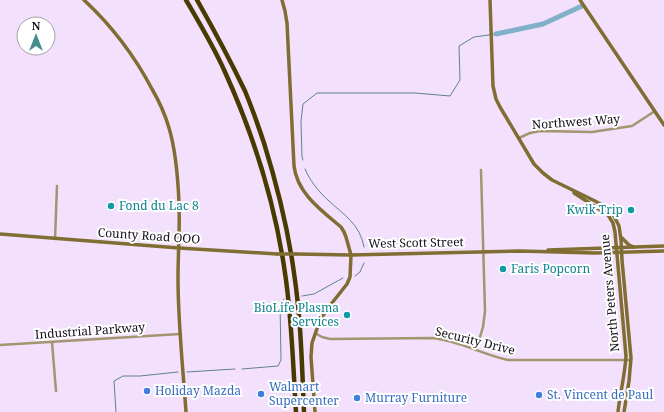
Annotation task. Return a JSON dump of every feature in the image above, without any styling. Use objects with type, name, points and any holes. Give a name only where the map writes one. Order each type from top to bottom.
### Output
[{"type":"highway","points":[[186,0],[225,72],[248,126],[262,168],[278,235],[285,274],[291,331],[296,412]]},
{"type":"highway","points":[[197,0],[245,92],[257,123],[278,192],[288,235],[294,273],[304,412]]},
{"type":"main road","points":[[84,0],[110,27],[132,54],[162,106],[173,143],[179,203],[178,279],[180,334],[186,412]]},
{"type":"main road","points":[[282,0],[287,23],[294,166],[296,177],[300,186],[312,201],[344,232],[350,255],[350,277],[347,284],[320,320],[312,343],[311,357],[315,412]]},
{"type":"main road","points":[[490,0],[492,79],[498,104],[534,164],[549,178],[565,187]]},
{"type":"main road","points":[[580,0],[664,125]]},
{"type":"main road","name":"North Peters Avenue","points":[[565,187],[607,208],[614,216],[619,226],[631,360],[624,412]]},
{"type":"main road","name":"North Peters Avenue","points":[[565,187],[608,215],[613,222],[617,241],[626,360],[618,412]]},
{"type":"main road","name":"County Road OOO","points":[[0,234],[179,248],[296,254]]},
{"type":"main road","points":[[620,236],[626,243],[635,248]]},
{"type":"main road","name":"West Scott Street","points":[[622,250],[664,246]]},
{"type":"main road","name":"West Scott Street","points":[[296,254],[350,255],[535,251],[556,249],[664,251]]},
{"type":"street","name":"Northwest Way","points":[[519,138],[530,133],[540,131],[592,132],[632,126],[655,111]]},
{"type":"street","points":[[476,350],[483,329],[485,316],[481,170]]},
{"type":"street","points":[[55,239],[57,186]]},
{"type":"street","name":"Industrial Parkway","points":[[0,345],[180,334]]},
{"type":"street","name":"Security Drive","points":[[316,334],[332,339],[446,340],[500,358],[514,361],[631,360]]},
{"type":"street","points":[[52,342],[56,391]]},
{"type":"waterway","points":[[496,34],[543,24],[582,6]]},
{"type":"waterway","points":[[303,160],[301,121],[303,104],[317,93],[415,93],[450,96],[460,80],[459,46],[474,37],[496,34]]},
{"type":"waterway","points":[[305,169],[309,178],[318,190],[355,226],[359,232],[364,247]]},
{"type":"waterway","points":[[355,276],[360,272],[364,263]]},
{"type":"waterway","points":[[302,296],[314,294],[343,278]]},
{"type":"waterway","points":[[242,369],[278,366],[281,360],[280,303],[284,299]]},
{"type":"waterway","points":[[187,372],[235,369]]},
{"type":"waterway","points":[[116,412],[114,381],[123,376],[140,376],[178,372]]},
{"type":"place","name":"Fond du Lac 8","points":[[111,206]]},
{"type":"place","name":"Kwik Trip","points":[[631,210]]},
{"type":"place","name":"Faris Popcorn","points":[[503,269]]},
{"type":"place","name":"BioLife Plasma Services","points":[[347,315]]},
{"type":"place","name":"Holiday Mazda","points":[[147,391]]},
{"type":"place","name":"Walmart Supercenter","points":[[261,394]]},
{"type":"place","name":"St. Vincent de Paul","points":[[539,395]]},
{"type":"place","name":"Murray Furniture","points":[[357,398]]}]
